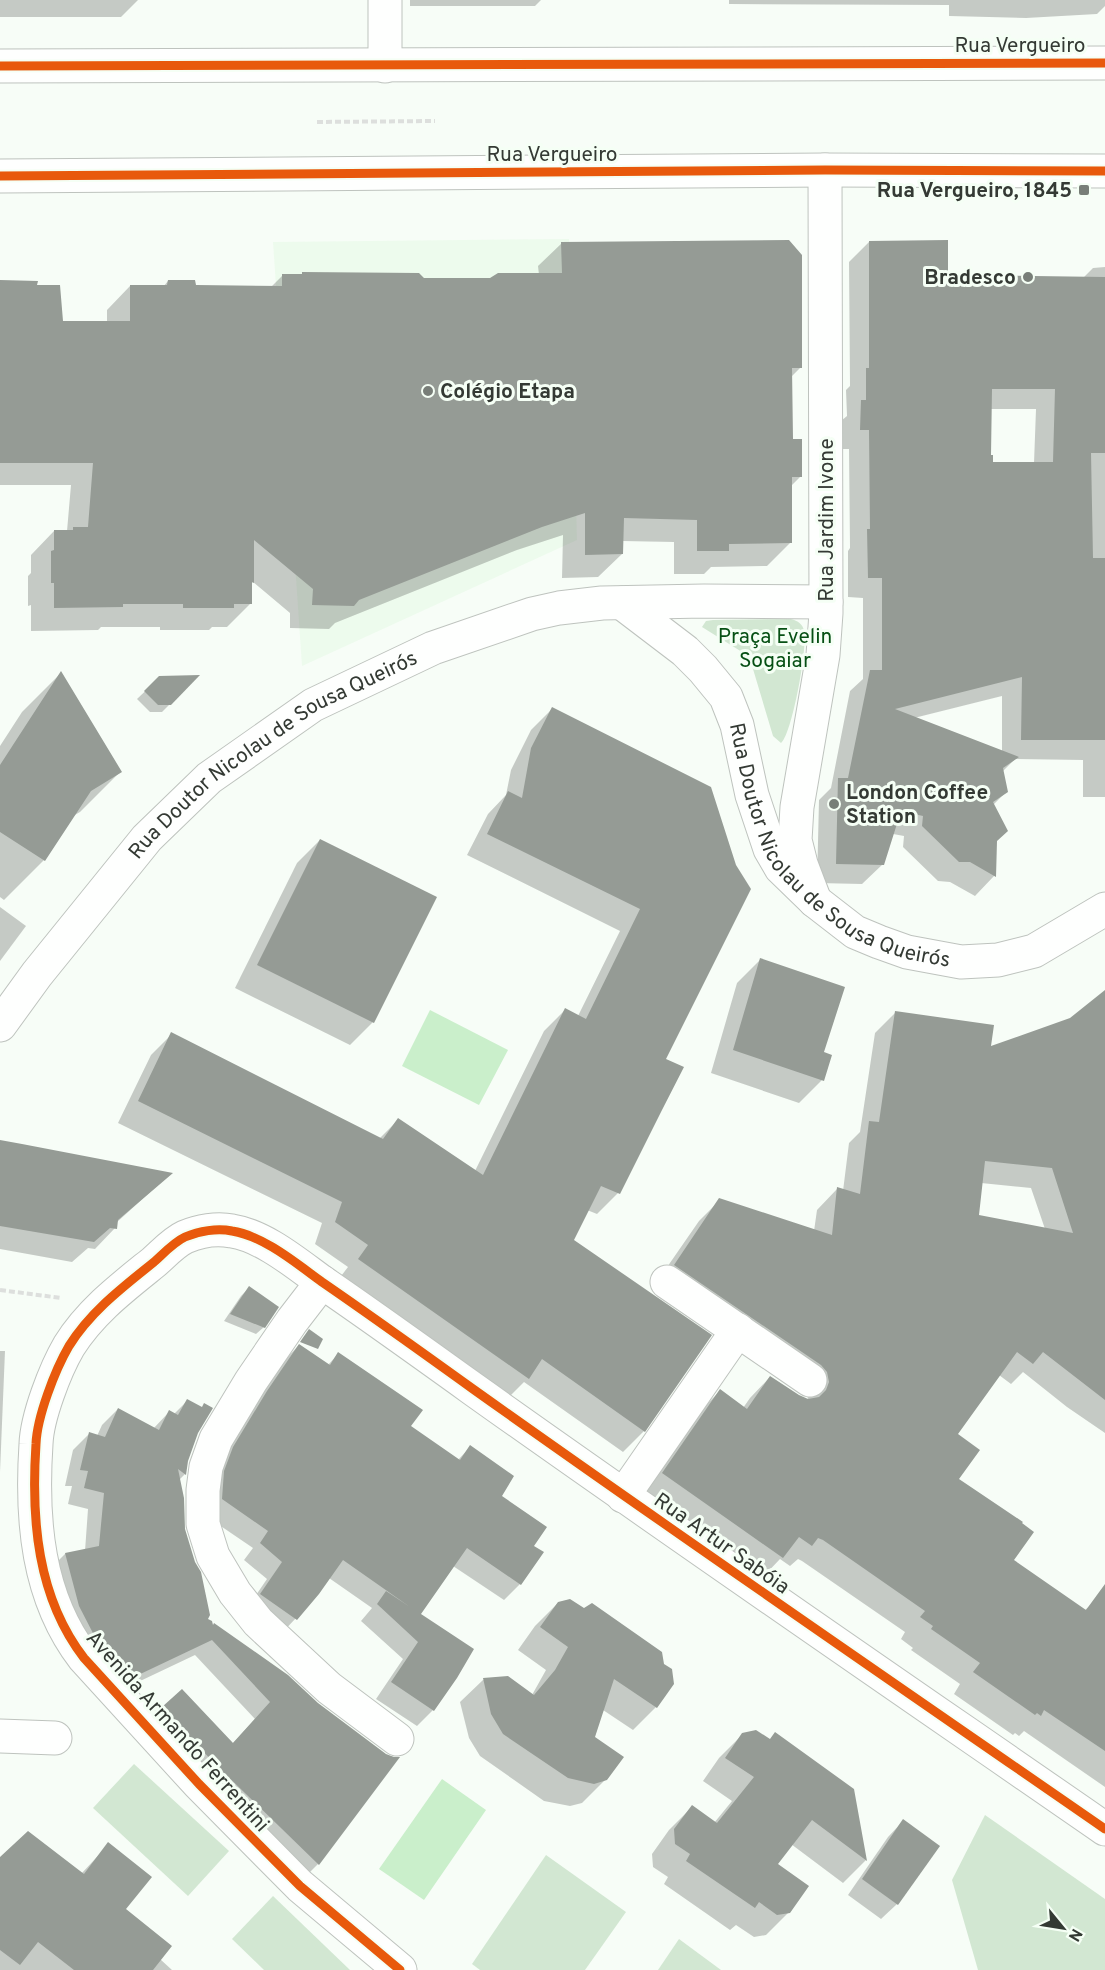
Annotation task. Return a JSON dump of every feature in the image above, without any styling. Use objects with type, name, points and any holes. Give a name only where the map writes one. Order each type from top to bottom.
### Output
[{"type":"street","points":[[385,0],[385,66]]},
{"type":"street","name":"Rua Vergueiro","points":[[0,66],[1105,63]]},
{"type":"street","name":"Rua Vergueiro","points":[[0,176],[825,170],[1105,171]]},
{"type":"street","name":"Rua Jardim Ivone","points":[[814,901],[795,840],[796,807],[823,655],[826,602],[825,170]]},
{"type":"street","name":"Rua Doutor Nicolau de Sousa Queirós","points":[[0,1025],[37,974],[147,838],[209,778],[313,705],[433,648],[532,614],[559,608],[622,603],[704,601],[826,602]]},
{"type":"street","name":"Rua Doutor Nicolau de Sousa Queirós","points":[[622,603],[685,651],[726,697],[737,725],[752,795],[770,849],[781,868],[814,901],[855,932],[906,952],[961,963],[998,960],[1034,951],[1105,909]]},
{"type":"street","name":"Avenida Armando Ferrentini","points":[[322,1282],[261,1241],[236,1231],[215,1229],[184,1238],[102,1304],[69,1347],[47,1395],[36,1432],[34,1506],[38,1544],[45,1580],[57,1612],[71,1641],[84,1658],[199,1784],[275,1862],[300,1886],[400,1970]]},
{"type":"street","points":[[322,1282],[250,1381],[216,1439],[206,1467],[203,1524],[213,1556],[235,1593],[258,1622],[329,1688],[397,1739]]},
{"type":"street","name":"Rua Artur Sabóia","points":[[322,1282],[623,1496],[1105,1829]]},
{"type":"street","points":[[667,1282],[810,1380]]},
{"type":"street","points":[[623,1496],[738,1330]]},
{"type":"street","points":[[0,1736],[55,1738]]},
{"type":"path","points":[[317,122],[435,121]]},
{"type":"path","points":[[0,1290],[68,1299]]},
{"type":"shaded area","name":"Colégio Etapa","points":[[569,239],[577,540],[302,666],[273,242]]},
{"type":"shaded area","points":[[430,1010],[508,1050],[479,1105],[402,1066]]},
{"type":"shaded area","points":[[442,1779],[486,1810],[424,1900],[379,1869]]},
{"type":"green space","name":"Praça Evelin Sogaiar","points":[[791,619],[800,623],[803,629],[804,654],[790,724],[781,743],[773,736],[753,669],[742,652],[702,627],[706,621],[713,620]]},
{"type":"green space","points":[[134,1764],[229,1851],[188,1896],[93,1808]]},
{"type":"green space","points":[[985,1815],[1105,1899],[1105,1970],[978,1970],[952,1880]]},
{"type":"green space","points":[[546,1855],[626,1912],[585,1970],[480,1970],[472,1964]]},
{"type":"green space","points":[[273,1896],[350,1970],[264,1970],[232,1939]]},
{"type":"green space","points":[[679,1939],[721,1970],[658,1970]]},
{"type":"building","points":[[789,240],[802,255],[802,368],[792,368],[793,439],[802,439],[802,477],[792,477],[792,543],[729,544],[729,551],[697,551],[697,520],[624,518],[623,554],[585,555],[585,513],[542,527],[359,600],[354,606],[312,605],[313,589],[254,540],[252,604],[234,604],[234,608],[183,608],[183,604],[123,604],[123,607],[54,608],[51,551],[54,550],[54,530],[88,527],[93,463],[0,463],[0,280],[38,281],[37,285],[60,285],[63,321],[130,321],[130,285],[167,285],[168,280],[195,280],[196,285],[282,286],[282,274],[302,274],[302,272],[419,273],[424,278],[490,278],[498,273],[562,273],[561,242]]},
{"type":"building","points":[[948,240],[948,275],[1105,277],[1105,453],[1091,453],[1093,558],[1105,558],[1105,740],[1021,740],[1022,677],[895,709],[1019,757],[1003,768],[1008,792],[993,802],[1008,831],[997,841],[996,877],[970,862],[959,862],[922,826],[923,816],[901,811],[884,865],[836,864],[838,778],[848,778],[870,670],[882,670],[882,578],[868,578],[869,430],[860,430],[861,400],[866,400],[866,368],[869,368],[869,241]],"holes":[[[992,389],[1055,389],[1053,462],[993,462],[993,455],[991,455]]]},
{"type":"building","points":[[61,671],[122,772],[91,791],[45,861],[0,832],[0,765]]},
{"type":"building","points":[[200,675],[171,705],[158,705],[144,691],[159,676]]},
{"type":"building","points":[[552,707],[711,787],[736,865],[751,889],[666,1059],[684,1067],[620,1194],[601,1186],[574,1240],[712,1335],[645,1432],[542,1359],[529,1379],[358,1259],[368,1245],[335,1222],[342,1202],[138,1101],[171,1032],[383,1139],[398,1118],[483,1175],[565,1008],[586,1019],[640,909],[487,834],[508,791],[522,798],[531,748]]},
{"type":"building","points":[[320,839],[437,897],[374,1023],[257,965]]},
{"type":"building","points":[[760,958],[845,987],[824,1052],[832,1055],[824,1081],[733,1050]]},
{"type":"building","points":[[1105,990],[1105,1400],[1043,1352],[1033,1364],[1017,1352],[958,1434],[980,1450],[959,1479],[1023,1522],[1034,1532],[1014,1560],[1086,1610],[1105,1584],[1105,1751],[1044,1710],[1041,1716],[1037,1713],[1035,1715],[973,1672],[980,1663],[931,1629],[933,1626],[920,1617],[925,1611],[823,1540],[818,1538],[812,1546],[799,1537],[783,1558],[662,1473],[720,1389],[747,1409],[770,1376],[808,1399],[819,1397],[826,1390],[829,1382],[827,1372],[821,1365],[674,1265],[719,1198],[832,1235],[837,1187],[860,1194],[869,1121],[879,1122],[895,1011],[994,1025],[991,1046],[1070,1018]],"holes":[[[985,1161],[1052,1168],[1073,1233],[979,1215]]]},
{"type":"building","points":[[0,1140],[173,1173],[118,1220],[117,1229],[110,1228],[94,1242],[0,1226]]},
{"type":"building","points":[[249,1286],[279,1307],[265,1328],[230,1314]]},
{"type":"building","points":[[309,1329],[323,1339],[318,1349],[300,1342]]},
{"type":"building","points":[[299,1344],[330,1365],[338,1352],[423,1410],[411,1426],[460,1460],[470,1445],[514,1476],[502,1496],[547,1527],[534,1546],[544,1552],[521,1585],[467,1548],[421,1614],[474,1649],[434,1711],[391,1682],[418,1642],[377,1604],[386,1591],[410,1607],[343,1560],[297,1620],[260,1594],[282,1562],[260,1543],[268,1531],[222,1499],[224,1471],[233,1447]]},
{"type":"building","points":[[187,1399],[202,1407],[204,1403],[213,1408],[198,1433],[188,1461],[186,1475],[178,1469],[184,1498],[185,1529],[195,1562],[201,1572],[210,1615],[208,1619],[213,1625],[214,1623],[288,1675],[318,1703],[386,1754],[400,1757],[319,1865],[214,1763],[162,1707],[182,1689],[233,1743],[270,1702],[212,1640],[134,1677],[96,1639],[79,1606],[65,1553],[99,1546],[104,1493],[84,1488],[88,1471],[80,1470],[89,1432],[105,1437],[118,1408],[159,1430],[169,1410],[178,1415]]},
{"type":"building","points":[[570,1599],[584,1608],[592,1603],[662,1652],[664,1664],[672,1669],[674,1684],[657,1708],[614,1679],[595,1737],[624,1757],[607,1780],[594,1784],[568,1778],[503,1734],[491,1714],[483,1678],[508,1676],[534,1695],[555,1670],[568,1647],[540,1627],[558,1602]]},
{"type":"building","points":[[756,1730],[770,1739],[775,1732],[854,1789],[867,1861],[812,1820],[778,1864],[809,1886],[790,1913],[777,1915],[759,1902],[755,1908],[686,1861],[690,1854],[675,1844],[674,1829],[692,1805],[717,1823],[754,1777],[725,1758],[742,1733]]},
{"type":"building","points":[[903,1819],[940,1846],[898,1905],[862,1879]]},
{"type":"building","points":[[28,1831],[84,1874],[108,1842],[152,1877],[126,1909],[172,1946],[153,1970],[74,1970],[38,1942],[20,1965],[0,1950],[0,1857]]},
{"type":"cycle path","points":[[0,66],[1105,63]]},
{"type":"cycle path","points":[[0,176],[825,170],[1105,171]]},
{"type":"cycle path","points":[[400,1970],[300,1886],[199,1784],[84,1658],[68,1634],[47,1583],[40,1556],[37,1529],[36,1444],[43,1407],[58,1368],[69,1346],[97,1311],[173,1245],[196,1233],[214,1230],[232,1231],[256,1239],[280,1252],[630,1500],[1105,1829]]},
{"type":"place","name":"Rua Vergueiro, 1845","points":[[1084,190]]},
{"type":"place","name":"Bradesco","points":[[1028,277]]},
{"type":"place","name":"Colégio Etapa","points":[[428,391]]},
{"type":"place","name":"London Coffee Station","points":[[834,804]]}]
